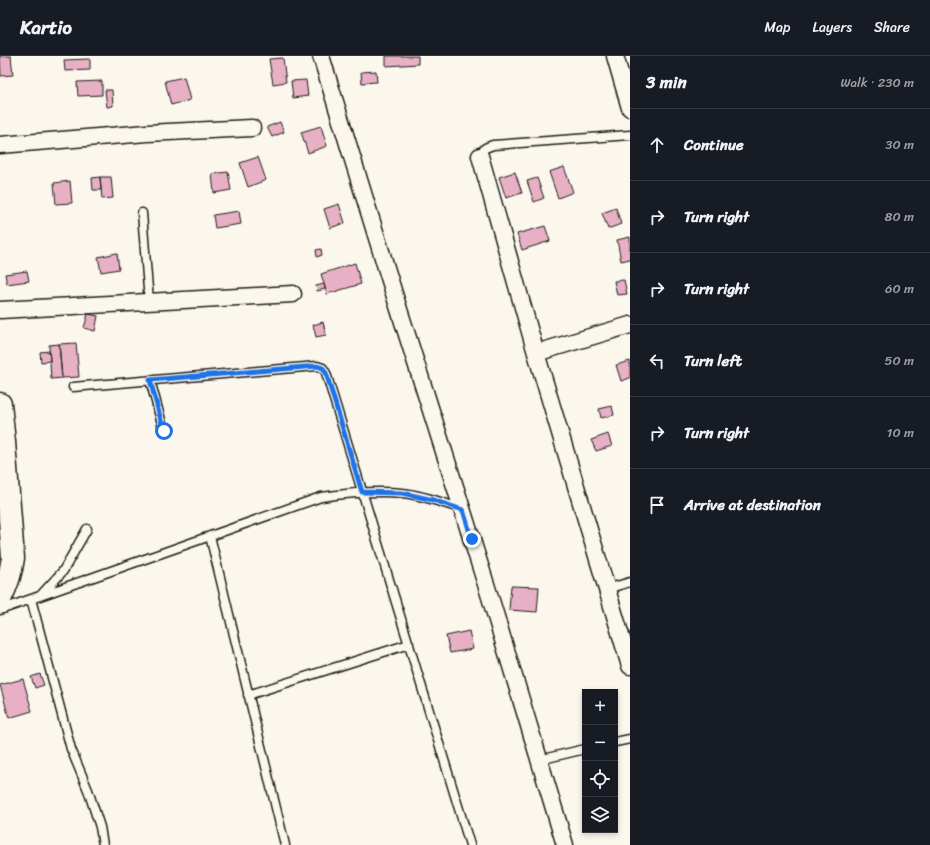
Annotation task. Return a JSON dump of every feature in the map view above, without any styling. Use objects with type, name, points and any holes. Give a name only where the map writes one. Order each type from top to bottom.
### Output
[{"type":"street","points":[[321,56],[396,300],[463,510],[565,845]]},
{"type":"street","points":[[615,56],[630,108]]},
{"type":"street","points":[[0,145],[147,133],[252,128]]},
{"type":"street","points":[[480,156],[536,353],[630,666]]},
{"type":"street","points":[[0,310],[293,294]]},
{"type":"street","points":[[536,353],[630,325]]},
{"type":"street","points":[[0,404],[2,443],[13,558],[8,583],[0,598]]},
{"type":"lane","points":[[480,156],[485,148],[493,145],[630,135]]},
{"type":"lane","points":[[142,213],[149,302]]},
{"type":"lane","points":[[73,387],[317,366],[323,368],[326,373],[470,845]]},
{"type":"lane","points":[[150,380],[164,431]]},
{"type":"lane","points":[[0,610],[321,497],[362,492],[402,493],[433,500],[463,510]]},
{"type":"lane","points":[[40,596],[63,571],[87,529]]},
{"type":"lane","points":[[210,536],[285,845]]},
{"type":"lane","points":[[607,589],[630,582]]},
{"type":"lane","points":[[31,599],[71,749],[88,790],[104,845]]},
{"type":"lane","points":[[248,695],[409,644]]},
{"type":"lane","points":[[618,741],[630,739]]},
{"type":"lane","points":[[539,760],[582,750]]},
{"type":"building","points":[[0,56],[11,56],[13,75],[1,76]]},
{"type":"building","points":[[386,56],[418,56],[418,64],[386,66]]},
{"type":"building","points":[[283,58],[286,82],[273,84],[269,59]]},
{"type":"building","points":[[90,59],[90,70],[65,71],[64,60]]},
{"type":"building","points":[[376,71],[377,82],[362,83],[361,72]]},
{"type":"building","points":[[184,77],[190,100],[171,105],[165,81]]},
{"type":"building","points":[[306,80],[308,96],[293,98],[291,81]]},
{"type":"building","points":[[102,81],[102,95],[78,96],[77,82]]},
{"type":"building","points":[[105,90],[112,90],[113,106],[107,107]]},
{"type":"building","points":[[280,122],[284,132],[272,137],[267,127]]},
{"type":"building","points":[[321,126],[327,146],[308,153],[301,132]]},
{"type":"building","points":[[258,157],[266,180],[248,187],[240,163]]},
{"type":"building","points":[[564,167],[573,192],[558,198],[549,172]]},
{"type":"building","points":[[228,172],[231,190],[214,193],[212,174]]},
{"type":"building","points":[[515,172],[522,193],[506,198],[499,177]]},
{"type":"building","points":[[100,177],[101,190],[93,190],[92,178]]},
{"type":"building","points":[[100,177],[111,177],[113,198],[102,199]]},
{"type":"building","points":[[537,178],[544,198],[534,202],[527,181]]},
{"type":"building","points":[[70,181],[72,203],[56,204],[54,183]]},
{"type":"building","points":[[339,204],[345,223],[330,228],[324,209]]},
{"type":"building","points":[[616,208],[621,224],[608,229],[602,213]]},
{"type":"building","points":[[239,211],[241,224],[215,228],[213,215]]},
{"type":"building","points":[[545,226],[550,241],[522,250],[517,234]]},
{"type":"building","points":[[630,237],[630,259],[621,261],[617,240]]},
{"type":"building","points":[[321,249],[322,255],[317,257],[316,250]]},
{"type":"building","points":[[117,253],[119,269],[101,272],[98,257]]},
{"type":"building","points":[[355,263],[361,284],[327,294],[321,274]]},
{"type":"building","points":[[27,271],[29,281],[7,284],[5,274]]},
{"type":"building","points":[[624,280],[627,294],[617,295],[614,281]]},
{"type":"building","points":[[324,284],[325,289],[317,291],[316,286]]},
{"type":"building","points":[[88,314],[98,316],[95,331],[84,328]]},
{"type":"building","points":[[323,322],[326,335],[316,337],[313,325]]},
{"type":"building","points":[[76,343],[79,377],[62,378],[59,344]]},
{"type":"building","points":[[59,344],[62,378],[51,379],[49,345]]},
{"type":"building","points":[[49,351],[50,361],[41,362],[40,352]]},
{"type":"building","points":[[630,361],[630,378],[621,381],[616,365]]},
{"type":"building","points":[[612,406],[614,415],[601,418],[599,409]]},
{"type":"building","points":[[608,434],[612,446],[596,451],[591,440]]},
{"type":"building","points":[[511,586],[539,587],[537,612],[509,610]]},
{"type":"building","points":[[469,631],[473,649],[450,653],[446,636]]},
{"type":"building","points":[[40,674],[44,685],[35,688],[31,677]]},
{"type":"building","points":[[23,679],[32,711],[9,718],[0,685]]},
{"type":"route","points":[[164,431],[150,380],[317,366],[323,368],[326,373],[362,492],[402,493],[433,500],[463,510],[472,539]]}]
